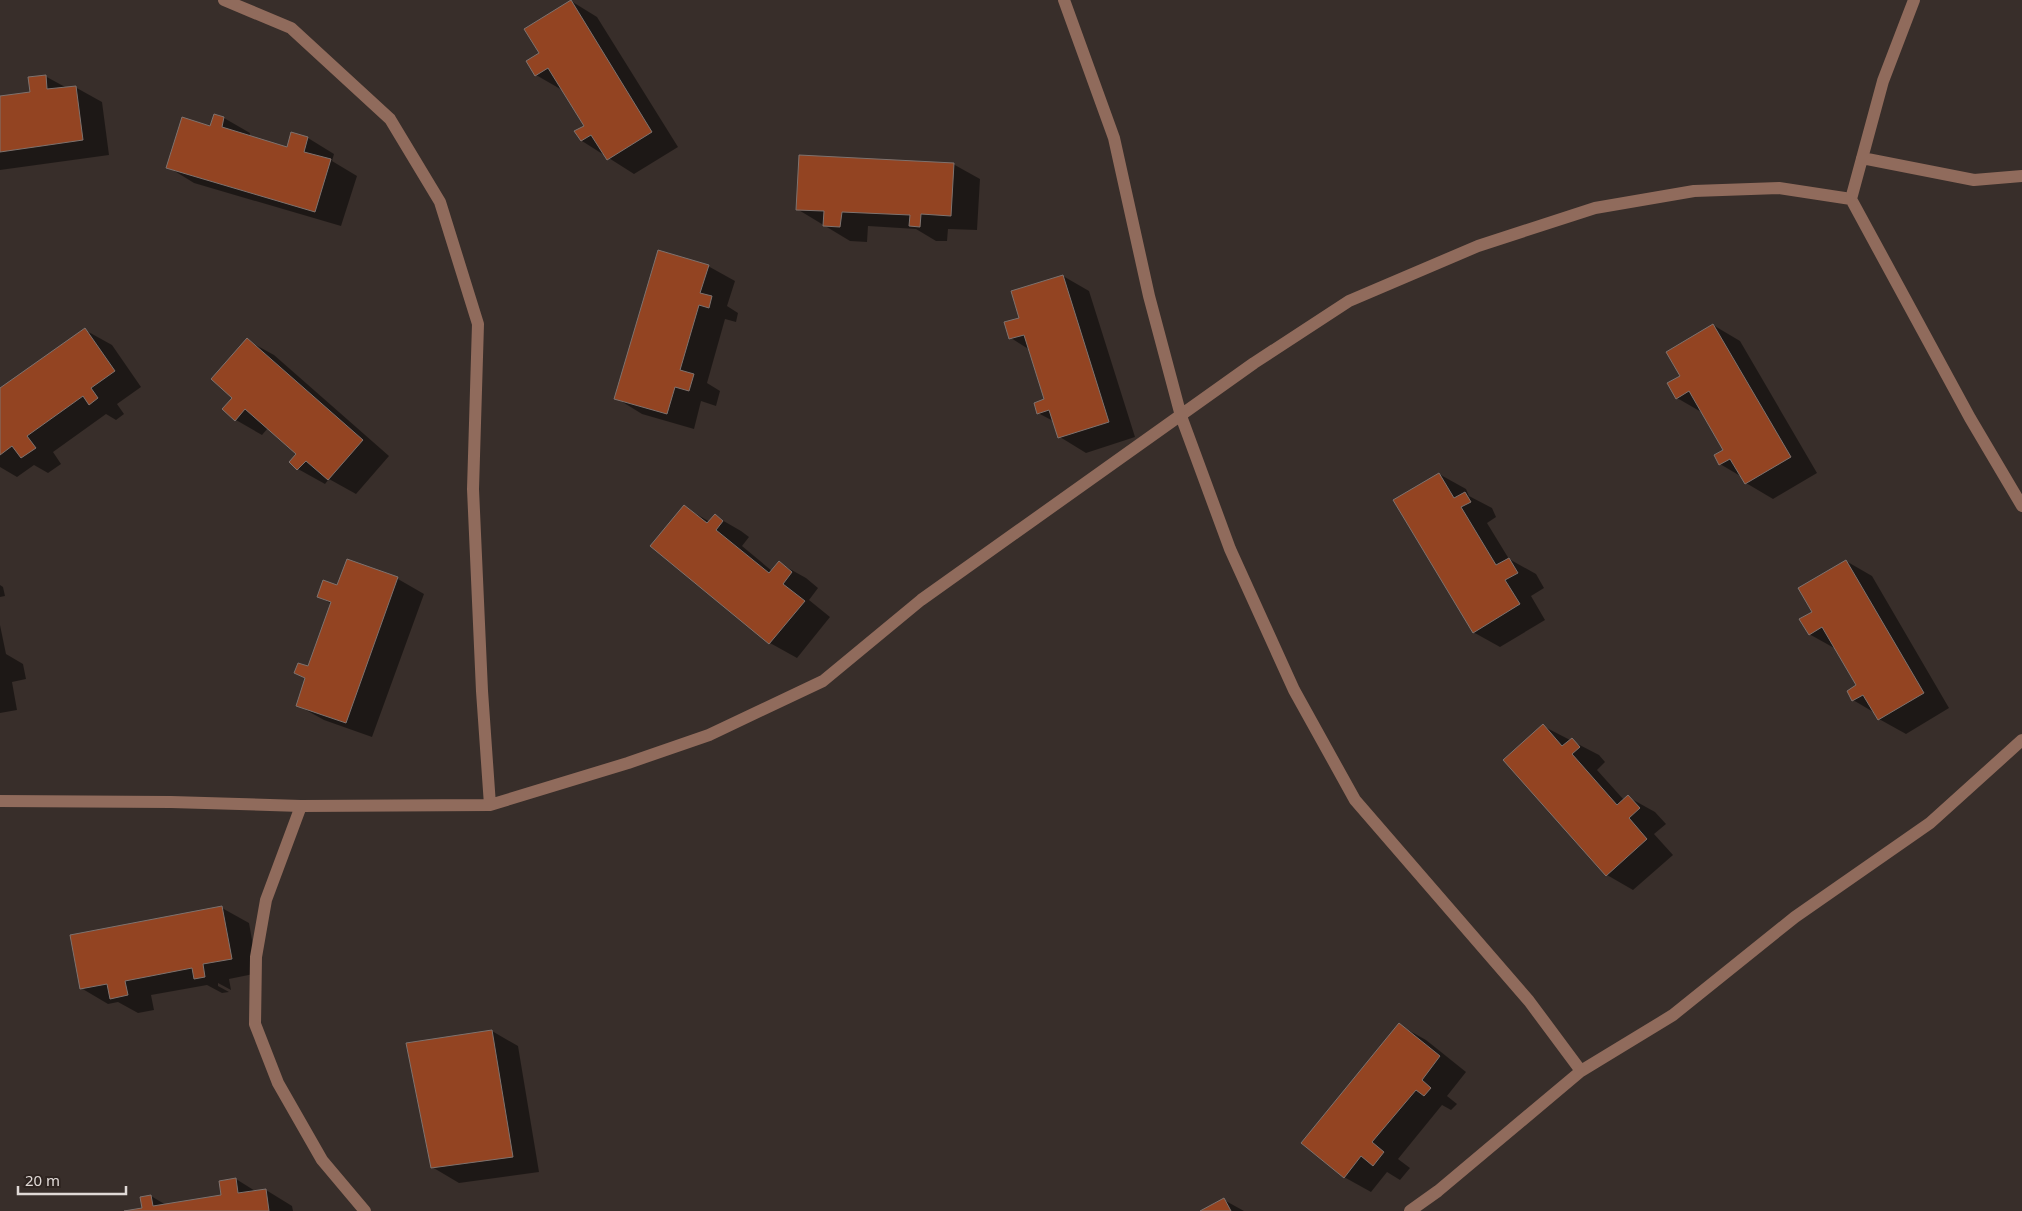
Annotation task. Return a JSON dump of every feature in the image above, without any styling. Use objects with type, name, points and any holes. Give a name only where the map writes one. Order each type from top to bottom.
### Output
[{"type":"lane","points":[[224,0],[291,28],[390,119],[440,202],[478,324],[473,488],[482,691],[490,804]]},
{"type":"lane","points":[[1064,0],[1114,138],[1149,296],[1181,416],[1230,549],[1294,690],[1355,800],[1529,1001],[1581,1071]]},
{"type":"lane","points":[[1914,0],[1883,81],[1851,199],[1970,418],[2022,506]]},
{"type":"lane","points":[[1862,158],[1974,180],[2022,176]]},
{"type":"lane","points":[[0,801],[171,802],[301,806],[490,804],[628,763],[709,735],[823,681],[922,600],[1254,364],[1350,302],[1478,246],[1595,208],[1694,191],[1778,188],[1851,199]]},
{"type":"lane","points":[[1410,1211],[1438,1191],[1581,1071],[1673,1014],[1795,917],[1930,823],[2022,740]]},
{"type":"lane","points":[[301,806],[266,900],[256,957],[255,1024],[278,1083],[322,1160],[365,1211]]},
{"type":"building","points":[[571,0],[652,132],[607,160],[591,135],[581,141],[574,131],[584,126],[548,68],[535,76],[526,61],[539,53],[524,29]]},
{"type":"building","points":[[46,75],[47,89],[76,86],[83,140],[0,152],[0,96],[30,92],[28,77]]},
{"type":"building","points":[[214,114],[224,117],[222,127],[287,147],[291,132],[308,137],[304,152],[331,159],[315,212],[166,168],[182,117],[210,126]]},
{"type":"building","points":[[799,155],[954,163],[951,216],[921,214],[920,227],[909,226],[910,215],[842,212],[840,227],[823,226],[824,211],[796,210]]},
{"type":"building","points":[[658,250],[709,265],[700,293],[712,296],[709,308],[699,305],[680,370],[694,374],[689,391],[675,387],[667,414],[614,399]]},
{"type":"building","points":[[1063,275],[1109,422],[1058,438],[1049,410],[1037,414],[1034,403],[1044,399],[1024,335],[1009,339],[1004,322],[1019,318],[1011,291]]},
{"type":"building","points":[[1713,324],[1791,457],[1745,484],[1730,459],[1719,465],[1714,455],[1723,450],[1689,391],[1676,399],[1667,383],[1680,376],[1666,352]]},
{"type":"building","points":[[85,328],[115,371],[91,388],[98,398],[89,405],[83,396],[27,436],[36,448],[21,458],[12,446],[0,455],[0,388]]},
{"type":"building","points":[[247,338],[363,440],[328,480],[306,461],[297,470],[289,462],[296,454],[245,409],[235,421],[222,409],[232,398],[211,379]]},
{"type":"building","points":[[1439,473],[1454,498],[1465,492],[1471,502],[1461,507],[1496,565],[1509,558],[1518,573],[1505,580],[1520,604],[1473,633],[1393,500]]},
{"type":"building","points":[[684,505],[707,523],[715,514],[723,521],[716,530],[769,573],[779,561],[792,572],[783,584],[805,601],[769,644],[650,546]]},
{"type":"building","points":[[347,559],[398,577],[346,723],[296,706],[305,678],[294,673],[298,663],[308,666],[331,602],[317,597],[323,580],[337,585]]},
{"type":"building","points":[[1846,560],[1924,693],[1878,720],[1863,695],[1852,701],[1847,691],[1856,685],[1822,627],[1809,635],[1799,619],[1812,612],[1798,588]]},
{"type":"building","points":[[1543,724],[1562,746],[1572,738],[1580,747],[1572,754],[1617,805],[1628,795],[1640,808],[1629,818],[1647,839],[1606,876],[1503,760]]},
{"type":"building","points":[[222,906],[232,959],[203,964],[205,977],[194,979],[192,968],[125,981],[128,995],[110,999],[107,984],[80,989],[70,935]]},
{"type":"building","points":[[1399,1023],[1440,1056],[1422,1080],[1431,1088],[1424,1096],[1416,1090],[1372,1142],[1384,1152],[1373,1166],[1361,1156],[1344,1178],[1301,1143]]},
{"type":"building","points":[[492,1030],[513,1157],[431,1168],[406,1043]]},
{"type":"building","points":[[236,1178],[238,1193],[266,1189],[269,1211],[124,1211],[142,1208],[140,1197],[151,1195],[153,1206],[221,1195],[219,1181]]},
{"type":"building","points":[[1224,1198],[1231,1211],[1200,1211]]}]
